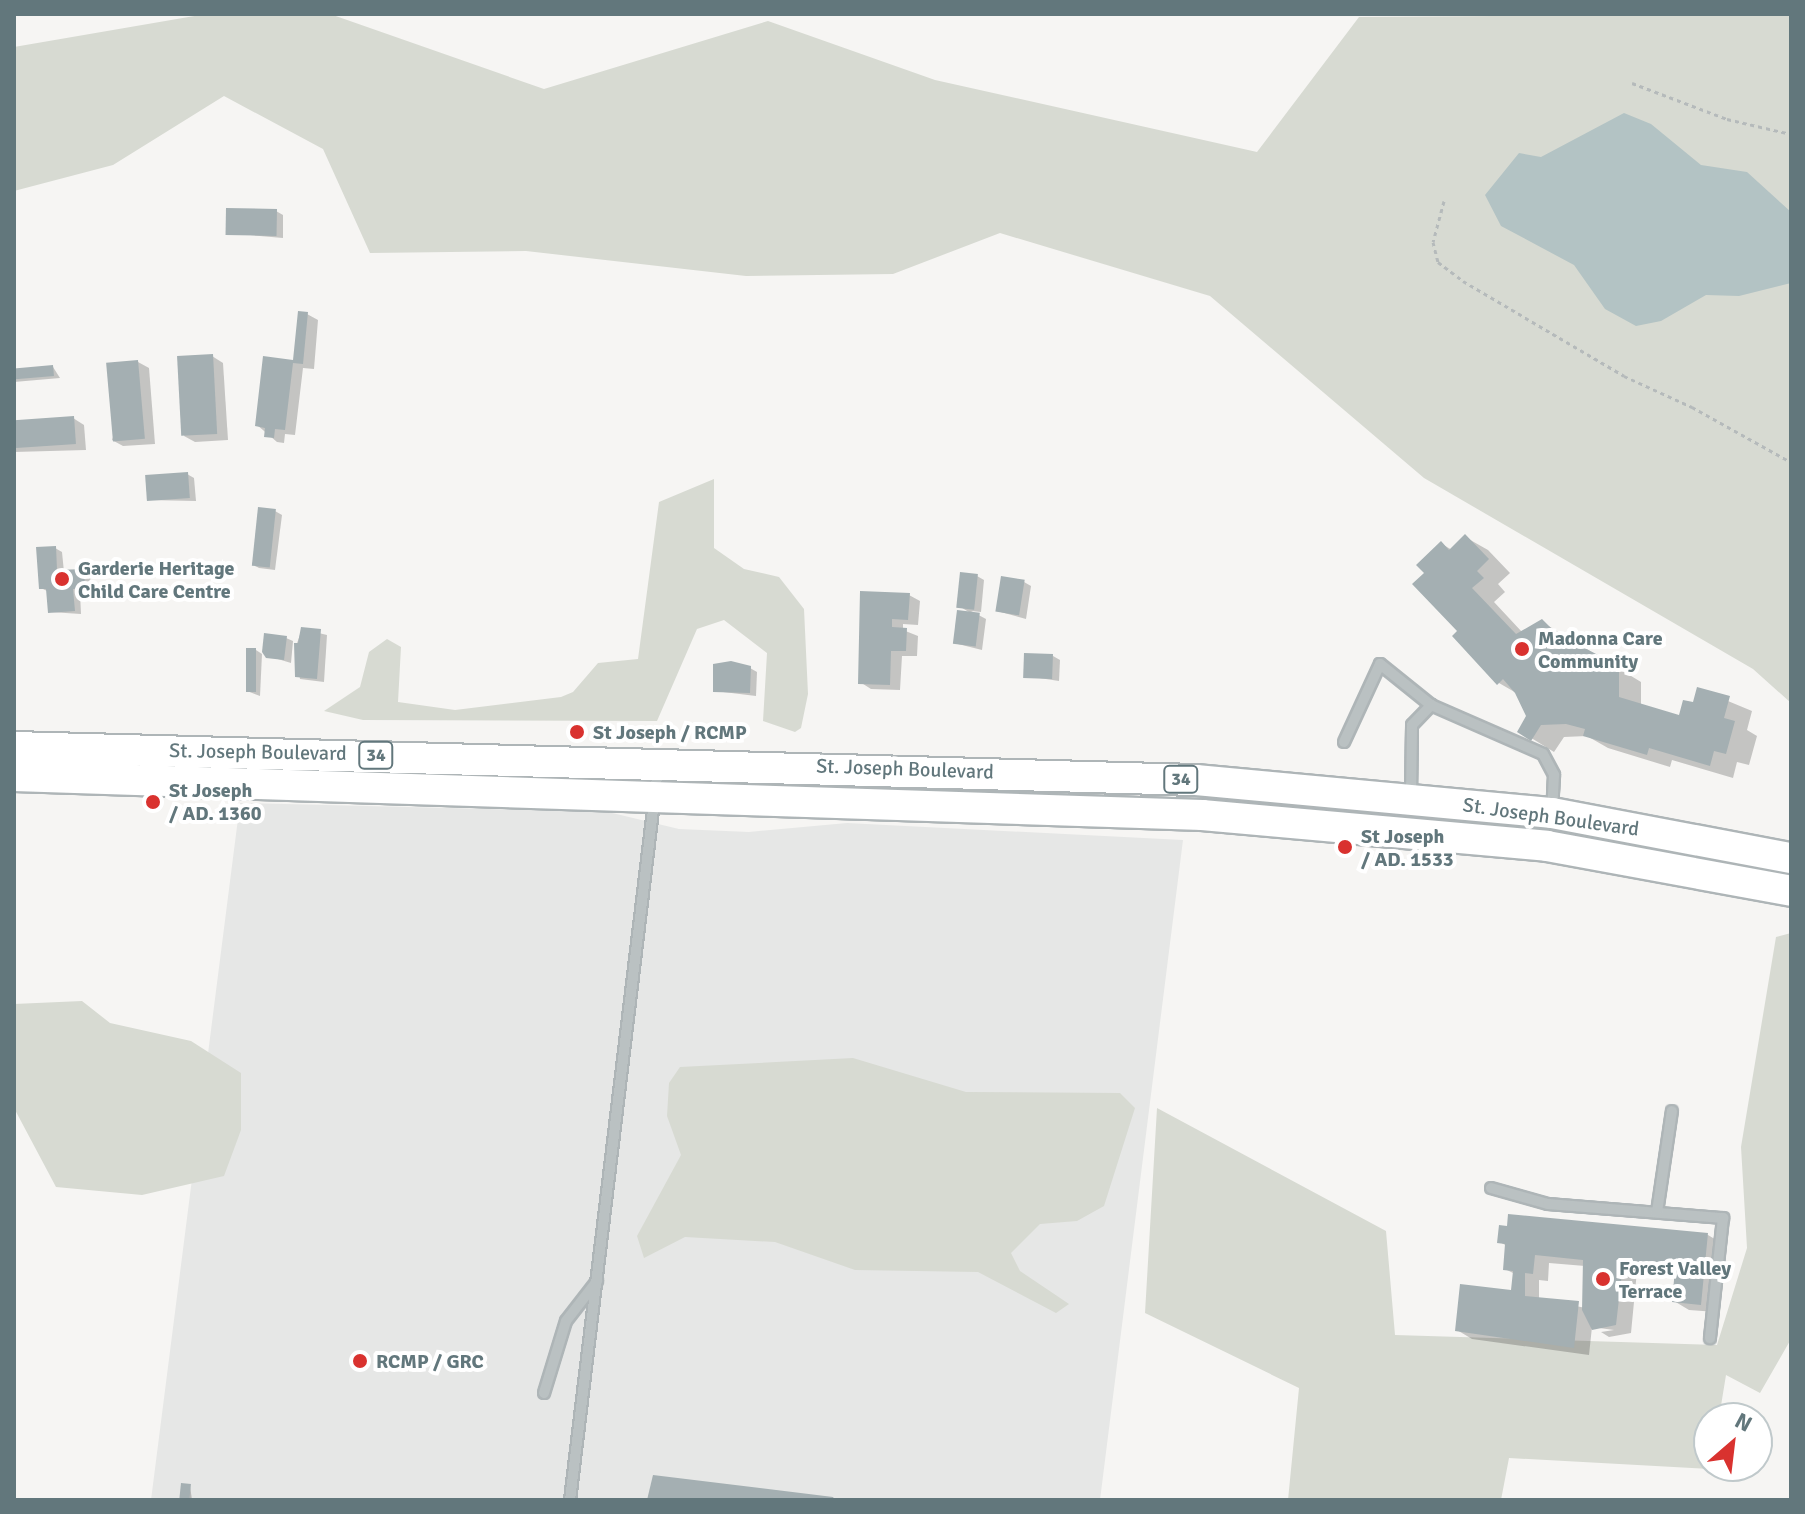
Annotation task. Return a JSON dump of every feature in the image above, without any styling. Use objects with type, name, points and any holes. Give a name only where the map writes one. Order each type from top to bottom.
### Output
[{"type":"main road","name":"St. Joseph Boulevard","points":[[14,747],[94,762],[657,794],[951,804],[1411,831],[1560,848],[1791,891]]},
{"type":"main road","name":"St. Joseph Boulevard","points":[[14,776],[94,762],[658,762],[1196,780],[1552,813],[1791,858]]},
{"type":"main road","points":[[950,771],[951,804]]},
{"type":"main road","points":[[1411,798],[1411,831]]},
{"type":"lane","points":[[1344,742],[1380,664],[1431,705],[1543,754],[1554,775],[1552,813]]},
{"type":"lane","points":[[1411,798],[1412,725],[1431,705]]},
{"type":"lane","points":[[570,1500],[657,794],[658,762]]},
{"type":"lane","points":[[1657,1212],[1672,1111]]},
{"type":"lane","points":[[1491,1188],[1548,1204],[1723,1218],[1710,1338]]},
{"type":"lane","points":[[544,1393],[566,1321],[598,1280]]},
{"type":"path","points":[[1632,83],[1727,119],[1791,134]]},
{"type":"path","points":[[1444,201],[1433,242],[1438,262],[1463,281],[1624,376],[1692,407],[1791,462]]},
{"type":"shaded area","points":[[206,14],[330,14],[544,89],[768,21],[935,80],[1257,152],[1359,17],[1791,14],[1791,703],[1753,669],[1424,478],[1210,296],[1000,233],[893,274],[746,276],[526,251],[370,253],[323,149],[224,96],[113,165],[14,191],[14,47]]},
{"type":"shaded area","points":[[1624,113],[1651,124],[1701,165],[1747,172],[1791,212],[1791,283],[1739,296],[1706,295],[1661,321],[1636,326],[1605,309],[1574,265],[1501,226],[1485,195],[1519,153],[1541,157]]},
{"type":"shaded area","points":[[714,479],[714,548],[744,569],[779,577],[804,609],[808,694],[801,728],[795,732],[763,721],[767,653],[724,620],[697,629],[657,721],[363,720],[324,711],[360,687],[369,652],[387,639],[401,647],[398,702],[455,710],[561,697],[573,692],[598,663],[638,659],[659,502]]},
{"type":"shaded area","name":"RCMP / GRC","points":[[240,803],[608,812],[679,829],[749,832],[847,823],[1183,840],[1100,1500],[151,1500]]},
{"type":"shaded area","points":[[1791,933],[1791,1339],[1760,1393],[1726,1375],[1722,1402],[1693,1402],[1693,1468],[1509,1458],[1501,1500],[1288,1500],[1299,1388],[1145,1313],[1157,1108],[1386,1231],[1395,1335],[1717,1345],[1747,1248],[1741,1147],[1776,937]]},
{"type":"shaded area","points":[[82,1001],[110,1023],[191,1041],[241,1073],[241,1130],[224,1176],[142,1195],[56,1187],[14,1108],[14,1004]]},
{"type":"shaded area","points":[[853,1058],[966,1092],[1120,1093],[1135,1108],[1104,1206],[1077,1221],[1040,1224],[1011,1253],[1020,1271],[1069,1304],[1056,1313],[978,1272],[855,1270],[775,1242],[685,1237],[644,1258],[637,1236],[681,1155],[667,1116],[669,1083],[680,1067]]},
{"type":"building","points":[[226,208],[277,209],[277,236],[226,235]]},
{"type":"building","points":[[298,311],[308,312],[303,364],[293,363],[285,430],[275,429],[274,438],[264,437],[265,428],[255,426],[263,356],[293,360]]},
{"type":"building","points":[[213,354],[217,434],[181,436],[177,356]]},
{"type":"building","points":[[138,360],[145,439],[113,441],[106,363]]},
{"type":"building","points":[[53,365],[54,376],[15,379],[14,368]]},
{"type":"building","points":[[74,416],[76,444],[16,448],[14,420]]},
{"type":"building","points":[[188,472],[190,498],[147,501],[145,475]]},
{"type":"building","points":[[258,507],[276,509],[270,568],[252,566]]},
{"type":"building","name":"Madonna Care Community","points":[[1465,534],[1489,559],[1477,571],[1484,578],[1472,588],[1516,634],[1542,619],[1556,633],[1619,666],[1619,697],[1679,715],[1683,700],[1693,702],[1697,687],[1730,696],[1724,718],[1735,721],[1726,754],[1714,751],[1710,766],[1649,748],[1647,755],[1583,736],[1585,729],[1566,724],[1541,725],[1531,741],[1517,732],[1526,716],[1515,693],[1503,679],[1497,685],[1452,636],[1457,631],[1412,584],[1424,573],[1416,565],[1441,541],[1449,550]]},
{"type":"building","name":"Garderie Heritage Child Care Centre","points":[[56,546],[57,570],[84,569],[85,588],[73,589],[75,611],[48,613],[46,589],[39,589],[36,547]]},
{"type":"building","points":[[960,572],[978,574],[974,610],[956,608]]},
{"type":"building","points":[[1001,576],[1025,580],[1019,615],[995,612]]},
{"type":"building","points":[[860,591],[910,593],[908,620],[892,619],[892,627],[907,628],[906,651],[891,651],[890,685],[858,684]]},
{"type":"building","points":[[957,610],[980,613],[976,647],[953,644]]},
{"type":"building","points":[[301,627],[321,629],[317,679],[295,677],[294,643],[298,643]]},
{"type":"building","points":[[264,633],[287,636],[284,660],[266,658],[262,652]]},
{"type":"building","points":[[246,648],[256,648],[256,692],[246,692]]},
{"type":"building","points":[[1024,653],[1053,654],[1052,679],[1023,678]]},
{"type":"building","points":[[731,661],[751,666],[750,693],[713,692],[713,664]]},
{"type":"building","name":"Forest Valley Terrace","points":[[1508,1214],[1708,1233],[1701,1305],[1672,1302],[1675,1269],[1623,1264],[1616,1325],[1592,1330],[1582,1310],[1583,1260],[1535,1255],[1533,1274],[1525,1273],[1525,1296],[1579,1301],[1574,1348],[1455,1331],[1460,1284],[1511,1290],[1513,1271],[1503,1270],[1505,1244],[1497,1243],[1499,1225],[1507,1226]]},
{"type":"building","points":[[653,1475],[833,1497],[835,1500],[647,1500]]},
{"type":"building","points":[[181,1483],[191,1484],[189,1500],[179,1500]]},
{"type":"place","name":"Garderie Heritage Child Care Centre","points":[[62,579]]},
{"type":"place","name":"Madonna Care Community","points":[[1522,649]]},
{"type":"place","name":"St Joseph / RCMP","points":[[577,732]]},
{"type":"place","name":"St Joseph / AD. 1360","points":[[153,802]]},
{"type":"place","name":"St Joseph / AD. 1533","points":[[1345,847]]},
{"type":"place","name":"Forest Valley Terrace","points":[[1603,1279]]},
{"type":"place","name":"RCMP / GRC","points":[[360,1361]]}]
